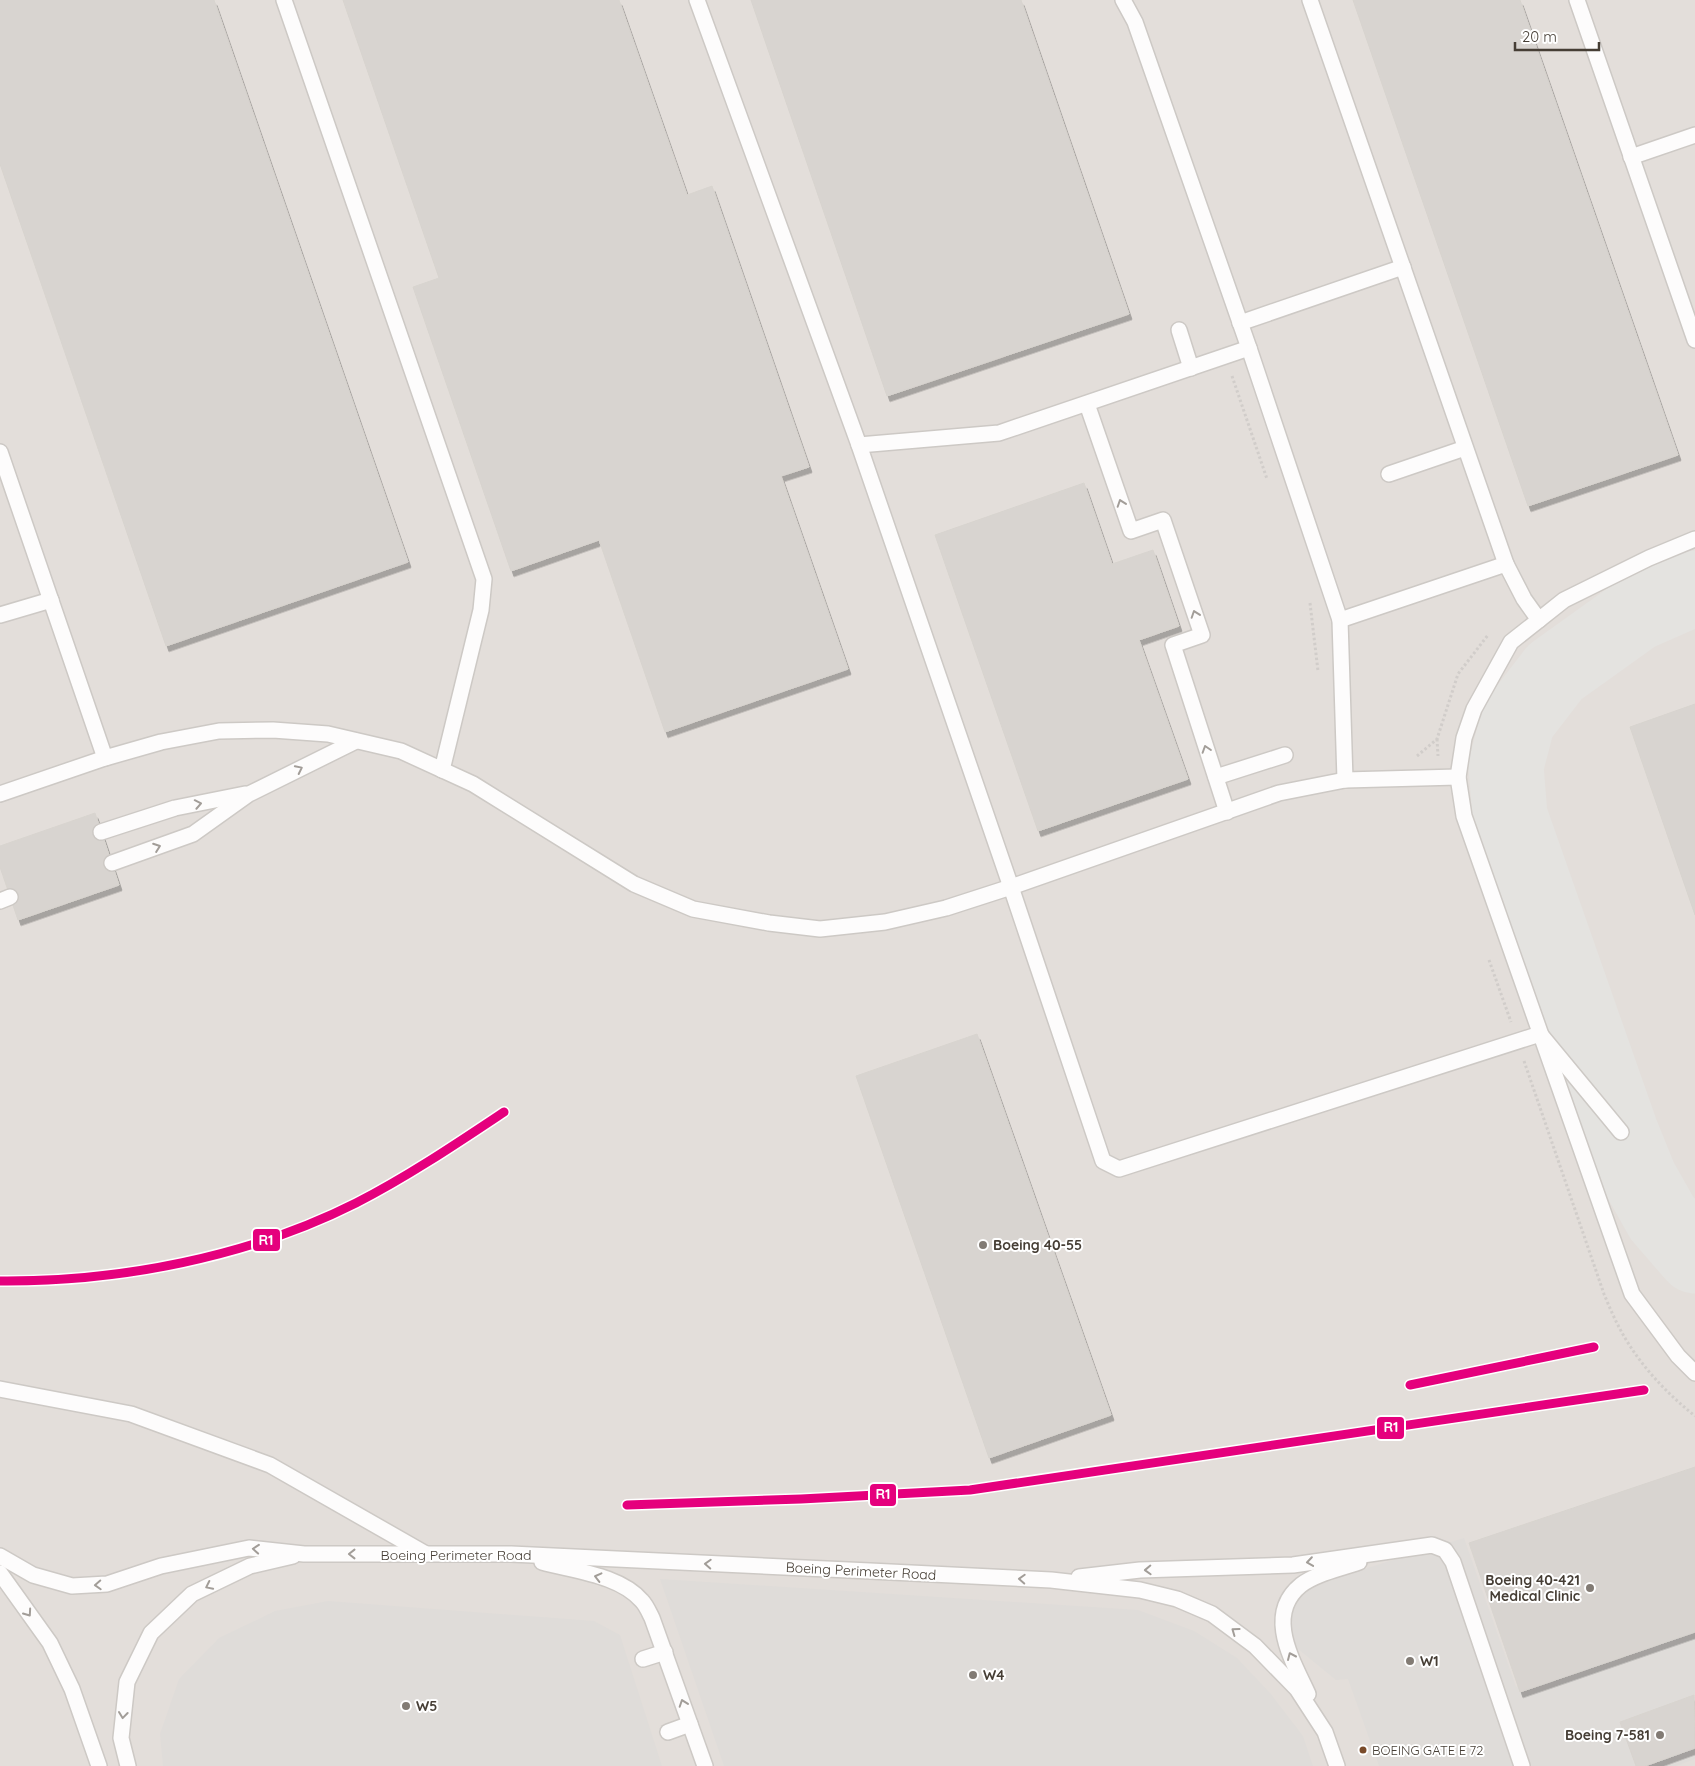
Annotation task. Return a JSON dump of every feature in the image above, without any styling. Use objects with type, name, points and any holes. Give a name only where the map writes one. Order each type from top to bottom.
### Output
[{"type":"lane","points":[[284,0],[484,579],[481,610],[442,770]]},
{"type":"lane","points":[[697,0],[859,445],[1103,1161],[1119,1169],[1540,1034]]},
{"type":"lane","points":[[1123,0],[1135,22],[1249,348],[1340,620],[1345,780]]},
{"type":"lane","points":[[1310,0],[1506,564],[1524,599],[1539,620]]},
{"type":"lane","points":[[1577,0],[1695,340]]},
{"type":"lane","points":[[1631,157],[1695,135]]},
{"type":"lane","points":[[1240,323],[1403,267]]},
{"type":"lane","points":[[1178,330],[1191,368]]},
{"type":"lane","points":[[859,445],[999,434],[1249,348]]},
{"type":"lane","points":[[1086,404],[1131,531],[1163,520],[1202,635],[1173,645],[1227,812]]},
{"type":"lane","points":[[1388,474],[1465,448]]},
{"type":"lane","points":[[0,452],[105,758]]},
{"type":"lane","points":[[1695,539],[1649,558],[1564,600],[1511,642],[1474,708],[1464,738],[1458,777],[1464,816],[1632,1294],[1678,1356],[1695,1373]]},
{"type":"lane","points":[[1340,620],[1506,564]]},
{"type":"lane","points":[[0,615],[51,600]]},
{"type":"lane","points":[[0,794],[105,758],[161,742],[219,731],[273,730],[319,734],[401,751],[473,784],[634,884],[693,909],[769,923],[820,929],[885,922],[946,908],[1280,793],[1345,780],[1458,777]]},
{"type":"lane","points":[[112,863],[193,834],[249,794],[356,741]]},
{"type":"lane","points":[[1216,777],[1285,755]]},
{"type":"lane","points":[[101,832],[175,808],[249,794]]},
{"type":"lane","points":[[1540,1034],[1620,1132]]},
{"type":"lane","points":[[0,1389],[131,1414],[270,1465],[427,1554]]},
{"type":"lane","points":[[1051,1580],[1140,1570],[1293,1565],[1432,1545],[1444,1550],[1452,1562],[1522,1766]]},
{"type":"lane","name":"Boeing Perimeter Road","points":[[0,1556],[33,1575],[72,1586],[107,1584],[161,1566],[249,1548],[304,1554],[510,1554],[1051,1580],[1140,1590],[1177,1599],[1212,1614],[1254,1646],[1298,1689],[1325,1732],[1337,1766]]},
{"type":"lane","points":[[1325,1732],[1286,1646],[1282,1630],[1284,1613],[1290,1598],[1301,1585],[1316,1577],[1393,1550]]},
{"type":"lane","name":"Boeing Perimeter Road","points":[[128,1766],[121,1738],[127,1682],[150,1633],[192,1594],[250,1566],[304,1554]]},
{"type":"lane","points":[[510,1554],[616,1581],[643,1601],[652,1618],[705,1766]]},
{"type":"lane","points":[[0,1573],[50,1643],[72,1688],[99,1766]]},
{"type":"lane","points":[[643,1659],[664,1652]]},
{"type":"lane","points":[[668,1732],[690,1724]]},
{"type":"path","points":[[1225,357],[1268,480]]},
{"type":"path","points":[[1306,594],[1310,603],[1319,680]]},
{"type":"shaded area","points":[[0,0],[1695,0],[1695,1766],[0,1766]]},
{"type":"shaded area","name":"W1","points":[[1464,1538],[1516,1687],[1695,1626],[1695,1759],[1676,1766],[1379,1766],[1348,1679],[1336,1680],[1292,1644],[1289,1627],[1291,1614],[1297,1602],[1307,1590],[1319,1583]]},
{"type":"shaded area","name":"W4","points":[[660,1579],[1138,1610],[1194,1631],[1237,1658],[1270,1693],[1303,1736],[1313,1766],[724,1766]]},
{"type":"shaded area","name":"W5","points":[[328,1601],[594,1621],[620,1635],[662,1766],[163,1766],[160,1734],[179,1679],[219,1638],[275,1611]]},
{"type":"building","points":[[0,0],[214,0],[408,562],[166,646],[0,164]]},
{"type":"building","points":[[343,0],[619,0],[687,195],[712,186],[809,467],[781,476],[848,669],[665,732],[599,540],[511,571],[413,287],[439,278]]},
{"type":"building","points":[[751,0],[1021,0],[1129,314],[887,396]]},
{"type":"building","points":[[1353,0],[1520,0],[1678,455],[1528,506]]},
{"type":"building","points":[[1084,483],[1112,564],[1153,550],[1179,626],[1139,640],[1188,779],[1038,831],[935,535]]},
{"type":"building","points":[[1695,704],[1695,915],[1630,727]]},
{"type":"building","points":[[95,813],[119,885],[18,920],[0,867],[0,846]]},
{"type":"building","name":"Boeing 40-55","points":[[977,1034],[1111,1415],[989,1458],[856,1076]]},
{"type":"building","name":"Boeing 40-421 Medical Clinic","points":[[1695,1467],[1695,1632],[1520,1692],[1469,1543]]},
{"type":"building","name":"Boeing 7-581","points":[[1694,1695],[1695,1748],[1645,1766],[1636,1766],[1620,1722]]},
{"type":"taxiway","points":[[1695,588],[1636,614],[1555,672],[1518,720],[1506,766],[1510,816],[1621,1132],[1640,1179],[1662,1218],[1695,1256]]},
{"type":"transit line","name":"R1","points":[[0,1281],[91,1277],[137,1271],[228,1252],[272,1238],[315,1222],[375,1193],[431,1160],[504,1112]]},
{"type":"transit line","name":"R1","points":[[1410,1385],[1594,1347]]},
{"type":"transit line","name":"R1","points":[[627,1505],[801,1499],[970,1490],[1644,1390]]},
{"type":"place","name":"Boeing 40-55","points":[[983,1245]]},
{"type":"place","name":"Boeing 40-421 Medical Clinic","points":[[1590,1588]]},
{"type":"place","name":"W1","points":[[1410,1661]]},
{"type":"place","name":"W4","points":[[973,1675]]},
{"type":"place","name":"W5","points":[[406,1706]]},
{"type":"place","name":"Boeing 7-581","points":[[1660,1735]]},
{"type":"place","name":"BOEING GATE E 72","points":[[1363,1750]]}]
